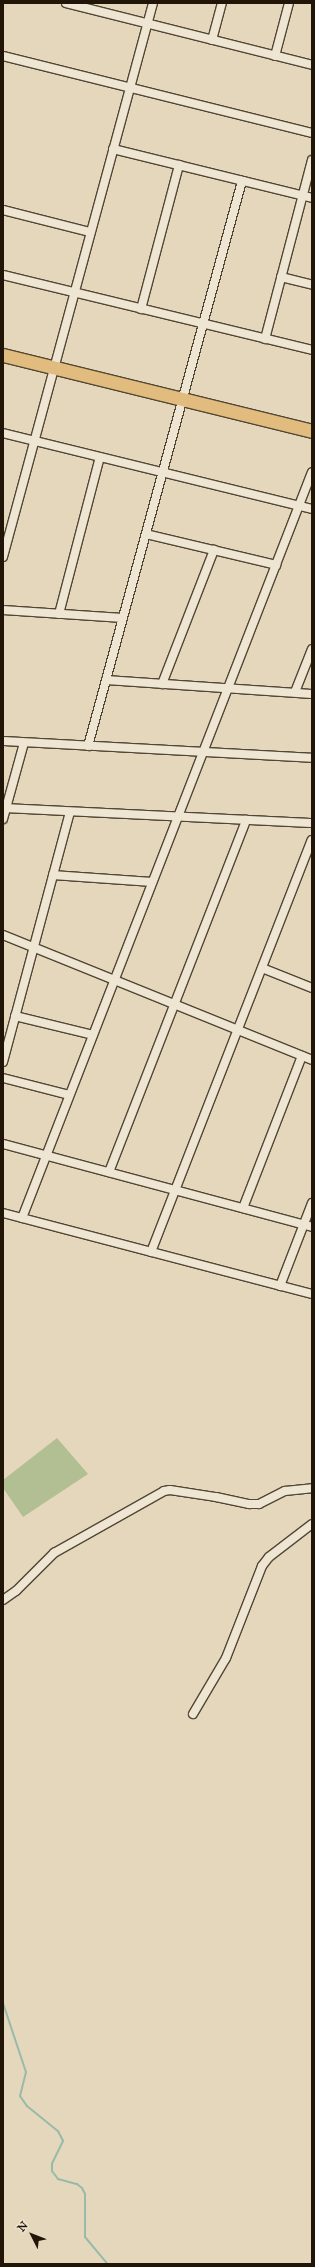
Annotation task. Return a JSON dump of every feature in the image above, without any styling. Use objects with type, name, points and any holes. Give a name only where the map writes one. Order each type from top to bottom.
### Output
[{"type":"highway","points":[[3,355],[312,431]]},
{"type":"street","points":[[66,3],[312,65]]},
{"type":"street","points":[[3,557],[4,546],[152,3]]},
{"type":"street","points":[[212,40],[222,3]]},
{"type":"street","points":[[275,56],[289,3]]},
{"type":"street","points":[[3,56],[312,133]]},
{"type":"street","points":[[113,149],[312,198]]},
{"type":"street","points":[[265,339],[312,160]]},
{"type":"street","points":[[141,309],[178,166]]},
{"type":"street","points":[[88,746],[242,181]]},
{"type":"street","points":[[3,210],[90,232]]},
{"type":"street","points":[[3,275],[312,350]]},
{"type":"street","points":[[281,277],[312,284]]},
{"type":"street","points":[[3,433],[312,509]]},
{"type":"street","points":[[58,614],[100,457]]},
{"type":"street","points":[[22,1218],[312,472]]},
{"type":"street","points":[[146,534],[276,565]]},
{"type":"street","points":[[162,684],[214,550]]},
{"type":"street","points":[[3,610],[123,618]]},
{"type":"street","points":[[295,692],[312,649]]},
{"type":"street","points":[[106,680],[312,694]]},
{"type":"street","points":[[3,741],[312,758]]},
{"type":"street","points":[[3,820],[24,742]]},
{"type":"street","points":[[5,808],[312,823]]},
{"type":"street","points":[[3,1062],[70,812]]},
{"type":"street","points":[[109,1172],[246,820]]},
{"type":"street","points":[[151,1252],[312,840]]},
{"type":"street","points":[[53,875],[152,882]]},
{"type":"street","points":[[3,935],[312,1060]]},
{"type":"street","points":[[262,968],[312,988]]},
{"type":"street","points":[[15,1016],[93,1035]]},
{"type":"street","points":[[243,1208],[302,1056]]},
{"type":"street","points":[[3,1078],[69,1095]]},
{"type":"street","points":[[3,1144],[308,1226]]},
{"type":"street","points":[[280,1286],[308,1226],[312,1203]]},
{"type":"street","points":[[3,1213],[312,1294]]},
{"type":"street","points":[[3,1600],[16,1591],[54,1553],[164,1491],[170,1490],[249,1504],[259,1504],[285,1490],[312,1488]]},
{"type":"street","points":[[193,1714],[226,1658],[262,1566],[269,1557],[312,1524]]},
{"type":"green space","points":[[57,1438],[88,1474],[23,1517],[3,1488],[3,1480]]},
{"type":"waterway","points":[[3,2003],[26,2072],[20,2096],[27,2106],[58,2131],[63,2141],[52,2164],[52,2171],[58,2179],[77,2184],[82,2188],[85,2194],[85,2237],[108,2264]]}]
